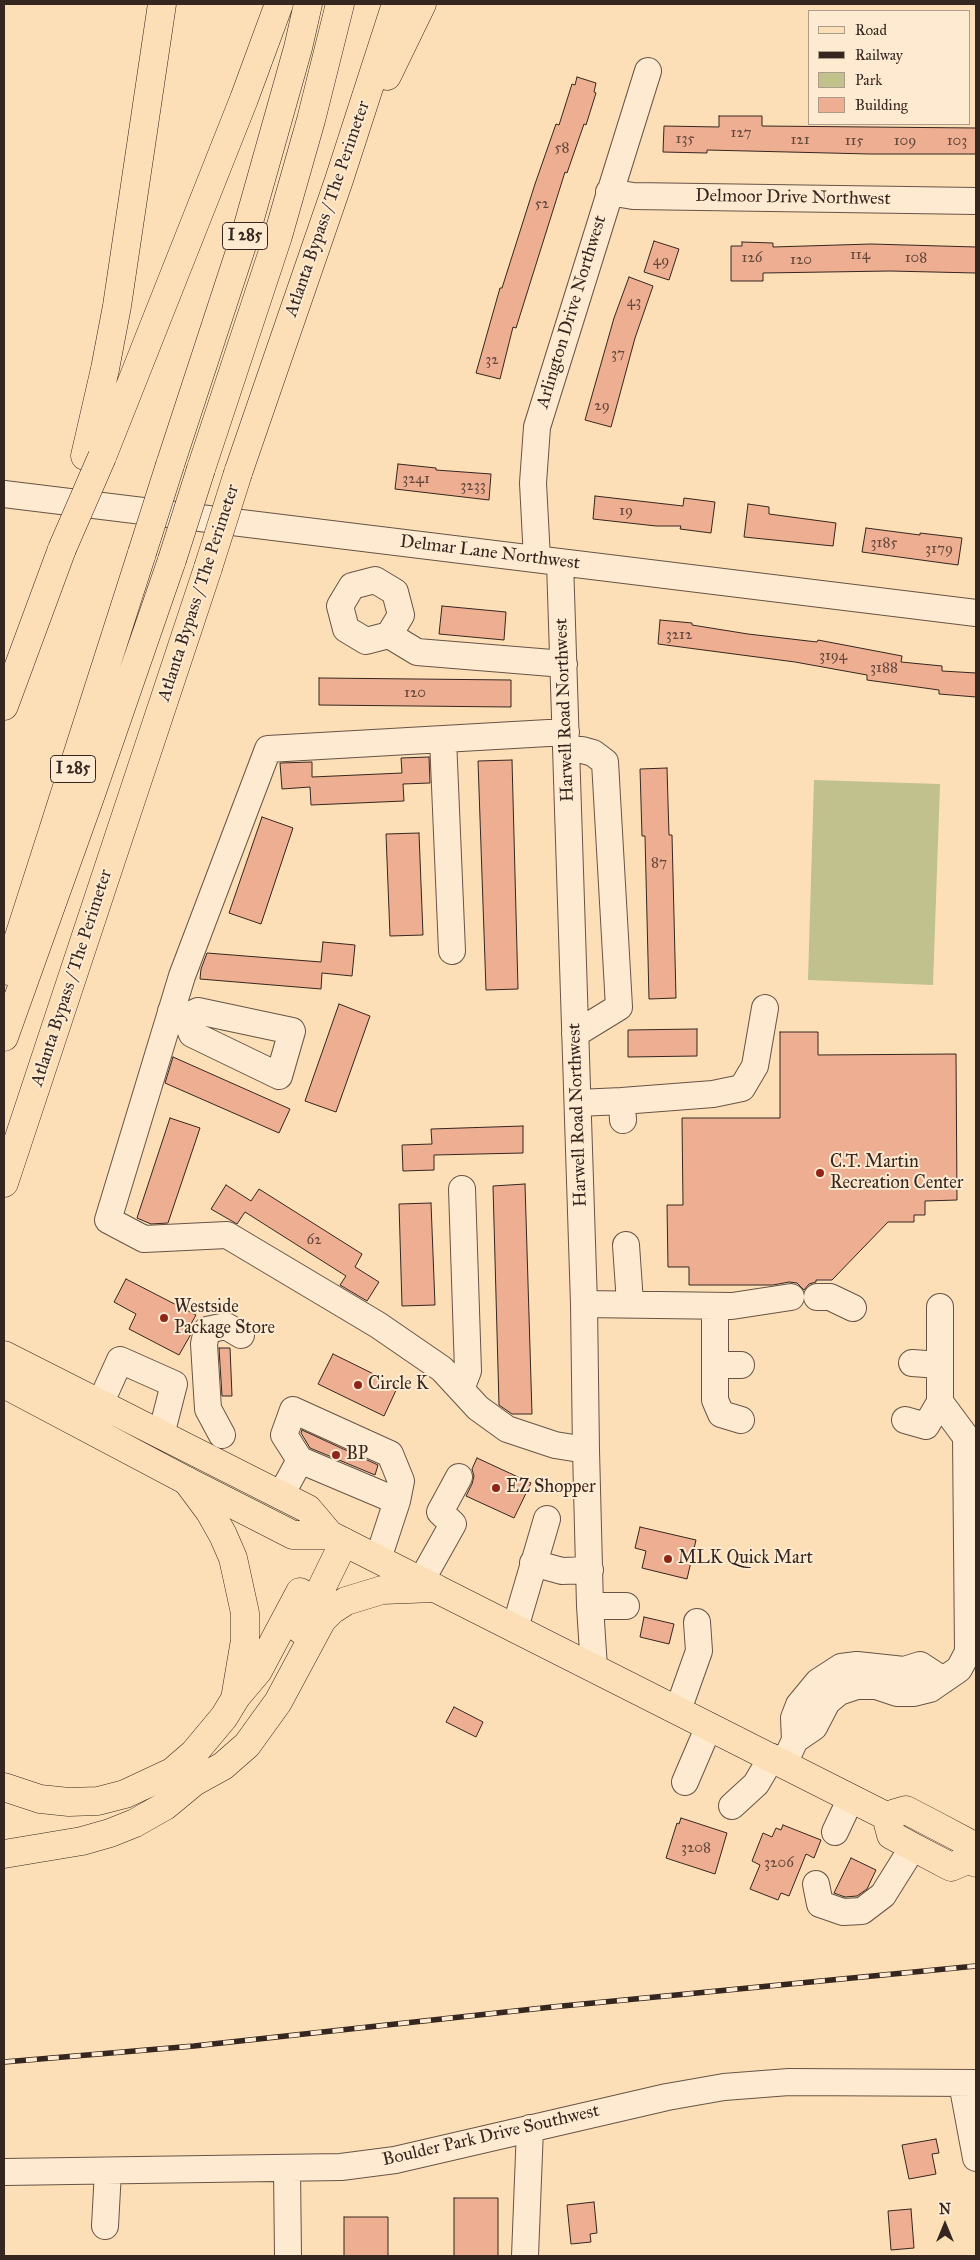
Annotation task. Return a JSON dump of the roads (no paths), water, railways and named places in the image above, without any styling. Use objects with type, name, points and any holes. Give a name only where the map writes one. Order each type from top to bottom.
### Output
[{"type":"main road","points":[[94,457],[162,4]]},
{"type":"main road","points":[[4,706],[94,457],[244,99],[279,4]]},
{"type":"main road","name":"I 285","points":[[4,986],[245,236],[298,48],[308,4]]},
{"type":"main road","points":[[4,1037],[172,560],[278,236],[311,120],[340,4]]},
{"type":"main road","name":"Atlanta Bypass / The Perimeter","points":[[4,1183],[238,473],[339,180],[396,4]]},
{"type":"main road","points":[[339,180],[422,4]]},
{"type":"main road","points":[[11,1373],[100,1404],[281,1495],[308,1509],[337,1539]]},
{"type":"main road","points":[[11,1373],[187,1481],[293,1534],[337,1539],[709,1726],[784,1754],[851,1798],[886,1816],[906,1810],[967,1842],[973,1861],[951,1866],[913,1847],[890,1835],[886,1816]]},
{"type":"main road","points":[[187,1481],[210,1512],[223,1535],[234,1558],[241,1585],[245,1614],[245,1640],[235,1699]]},
{"type":"main road","points":[[4,1788],[40,1798],[70,1802],[98,1801],[125,1794],[172,1772],[194,1753],[216,1729],[235,1699],[258,1671],[337,1539]]},
{"type":"main road","points":[[4,1854],[82,1841],[110,1833],[135,1823],[165,1806],[194,1782],[256,1708],[286,1659],[337,1539]]},
{"type":"main road","points":[[194,1782],[223,1766],[247,1746],[278,1702],[322,1620],[332,1610],[346,1601],[382,1590],[428,1584]]},
{"type":"street","name":"Arlington Drive Northwest","points":[[549,560],[533,483],[537,428],[609,192],[648,72]]},
{"type":"street","name":"Delmoor Drive Northwest","points":[[609,192],[633,196],[976,201]]},
{"type":"street","name":"Delmar Lane Northwest","points":[[4,494],[976,613]]},
{"type":"street","name":"Harwell Road Northwest","points":[[549,560],[564,664],[584,1304],[590,1606],[594,1668]]},
{"type":"street","points":[[389,635],[417,652],[564,664]]},
{"type":"street","points":[[443,739],[452,951]]},
{"type":"street","points":[[575,1034],[619,1007],[605,762],[593,753],[582,750],[566,741],[443,739],[268,748],[182,976],[178,1014],[108,1220],[144,1239],[227,1235],[378,1325],[442,1369],[478,1408],[507,1429],[555,1445],[586,1450]]},
{"type":"street","points":[[578,1103],[622,1111],[742,1088],[755,1066],[764,1008]]},
{"type":"street","points":[[461,1390],[468,1371],[462,1190]]},
{"type":"street","points":[[626,1245],[630,1303]]},
{"type":"street","points":[[584,1304],[630,1303],[732,1306],[804,1297],[830,1297],[853,1308]]},
{"type":"street","points":[[715,1306],[715,1400],[722,1414],[742,1420]]},
{"type":"street","points":[[732,1806],[814,1727],[827,1702],[839,1692],[856,1686],[876,1686],[897,1693],[914,1693],[930,1689],[959,1669],[968,1652],[966,1437],[940,1402],[940,1307]]},
{"type":"street","points":[[210,1459],[232,1429],[208,1409],[204,1344],[207,1330],[226,1326],[241,1334]]},
{"type":"street","points":[[100,1404],[120,1360],[174,1384],[162,1435]]},
{"type":"street","points":[[912,1363],[940,1365]]},
{"type":"street","points":[[715,1365],[741,1365]]},
{"type":"street","points":[[918,1429],[940,1402]]},
{"type":"street","points":[[378,1559],[397,1501],[400,1481],[390,1454],[293,1410],[284,1435],[300,1460],[397,1501]]},
{"type":"street","points":[[281,1495],[300,1460]]},
{"type":"street","points":[[428,1584],[453,1524],[440,1512],[459,1477]]},
{"type":"street","points":[[515,1628],[547,1519]]},
{"type":"street","points":[[533,1563],[562,1571],[590,1570]]},
{"type":"street","points":[[590,1606],[626,1606]]},
{"type":"street","points":[[678,1710],[699,1651],[697,1622]]},
{"type":"street","points":[[784,1754],[799,1705],[818,1682],[841,1668],[856,1665],[904,1670],[920,1658],[943,1680]]},
{"type":"street","points":[[685,1782],[709,1726]]},
{"type":"street","points":[[835,1832],[851,1798]]},
{"type":"street","points":[[816,1884],[820,1904],[843,1912],[862,1912],[883,1895],[913,1847]]},
{"type":"street","name":"Boulder Park Drive Southwest","points":[[4,2172],[341,2167],[395,2160],[667,2097],[724,2087],[789,2082],[969,2083]]},
{"type":"street","points":[[969,2083],[976,2158]]},
{"type":"street","points":[[525,2256],[530,2128]]},
{"type":"street","points":[[287,2168],[288,2256]]},
{"type":"street","points":[[105,2226],[108,2171]]},
{"type":"railway","points":[[4,2062],[194,2046],[552,2007],[976,1966]]},
{"type":"place","name":"C.T. Martin Recreation Center","points":[[820,1173]]},
{"type":"place","name":"Westside Package Store","points":[[164,1318]]},
{"type":"place","name":"Circle K","points":[[358,1385]]},
{"type":"place","name":"BP","points":[[336,1455]]},
{"type":"place","name":"EZ Shopper","points":[[496,1488]]},
{"type":"place","name":"MLK Quick Mart","points":[[668,1559]]}]
